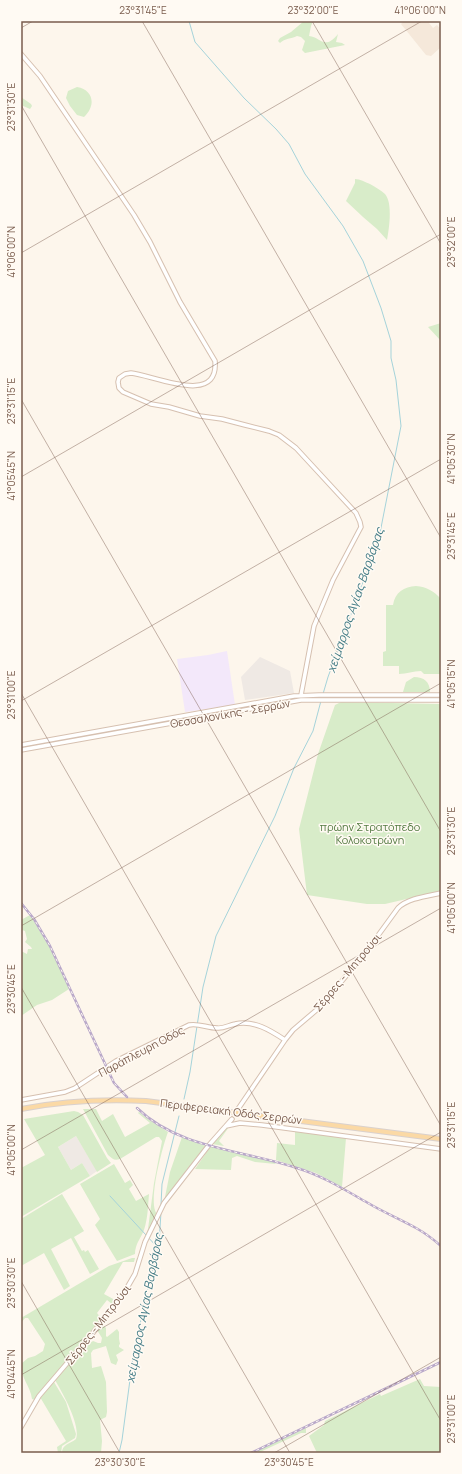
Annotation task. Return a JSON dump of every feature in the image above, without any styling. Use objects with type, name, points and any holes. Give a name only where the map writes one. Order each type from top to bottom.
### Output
[{"type":"main road","name":"Περιφερειακή Οδός Σερρών","points":[[21,1109],[51,1104],[86,1101],[146,1101],[441,1139]]},
{"type":"street","points":[[21,54],[40,76],[134,214],[150,242],[180,302],[215,361],[216,368],[214,373],[207,382],[202,384],[182,385],[131,373],[125,374],[119,378],[119,388],[123,392],[151,404],[170,407],[200,416],[222,419],[279,435],[296,448],[356,513],[360,522],[361,527],[333,580],[314,626],[301,695]]},
{"type":"street","name":"Θεσσαλονίκης - Σερρών","points":[[21,745],[301,695],[310,697]]},
{"type":"street","name":"Θεσσαλονίκης - Σερρών","points":[[21,750],[310,697],[441,695]]},
{"type":"street","name":"Θεσσαλονίκης - Σερρών","points":[[331,697],[441,700]]},
{"type":"street","name":"Σέρρες - Μητρούσι","points":[[238,1109],[285,1040],[320,1007],[366,952],[401,905],[409,901],[441,893]]},
{"type":"street","name":"Παράπλευρη Οδός","points":[[21,1100],[65,1092],[75,1088],[116,1061],[181,1028],[195,1024],[221,1028],[241,1023],[255,1024],[285,1040]]},
{"type":"street","name":"Σέρρες - Μητρούσι","points":[[21,1427],[39,1396],[92,1334],[128,1287],[135,1274],[140,1253],[147,1236],[164,1203],[209,1145],[232,1119]]},
{"type":"street","points":[[226,1126],[240,1123],[262,1124],[441,1149]]},
{"type":"shaded area","points":[[404,21],[431,21],[429,23],[433,28],[437,25],[441,30],[441,47],[431,56],[426,55],[401,24]]},
{"type":"shaded area","points":[[227,651],[235,705],[185,712],[177,659]]},
{"type":"shaded area","points":[[260,657],[290,671],[294,693],[245,700],[241,677]]},
{"type":"shaded area","points":[[76,1136],[97,1171],[90,1176],[82,1163],[71,1170],[58,1147]]},
{"type":"green space","points":[[304,21],[313,21],[309,36],[323,42],[329,42],[338,34],[336,42],[345,45],[305,53],[302,50],[305,41],[301,37],[297,36],[284,40],[280,43],[278,41]]},
{"type":"green space","points":[[77,87],[87,91],[90,95],[92,103],[88,113],[84,117],[77,115],[66,98],[68,91]]},
{"type":"green space","points":[[21,97],[31,104],[32,106],[30,109],[21,105]]},
{"type":"green space","points":[[355,179],[376,187],[385,194],[390,210],[387,240],[346,201],[355,183]]},
{"type":"green space","points":[[441,323],[441,341],[428,327]]},
{"type":"green space","points":[[416,586],[424,587],[430,590],[441,599],[441,674],[424,674],[421,671],[415,671],[399,674],[399,666],[383,666],[383,652],[386,651],[386,605],[393,605],[398,594],[404,589]]},
{"type":"green space","points":[[414,677],[421,678],[426,681],[429,685],[430,692],[403,692],[406,682]]},
{"type":"green space","name":"πρώην Στρατόπεδο Κολοκοτρώνη","points":[[341,702],[441,704],[441,891],[385,904],[367,904],[307,895],[299,829],[318,754],[335,705]]},
{"type":"green space","points":[[30,915],[50,947],[69,989],[52,1000],[37,1005],[21,1016],[21,951],[27,954],[28,949],[32,949],[25,942],[27,939],[25,931],[22,930],[21,920]]},
{"type":"green space","points":[[83,1109],[96,1109],[102,1121],[113,1114],[125,1137],[150,1123],[138,1113],[139,1112],[168,1132],[155,1187],[154,1208],[157,1214],[142,1247],[148,1229],[154,1183],[162,1141],[159,1137],[156,1137],[116,1160],[108,1155]]},
{"type":"green space","points":[[74,1111],[83,1115],[111,1163],[97,1172],[76,1136],[58,1147],[71,1170],[82,1163],[90,1176],[21,1217],[21,1168],[45,1155],[24,1119]]},
{"type":"green space","points":[[229,1127],[219,1141],[224,1146],[212,1144],[225,1129]]},
{"type":"green space","points":[[295,1130],[346,1138],[342,1187],[316,1173],[276,1160],[277,1143],[295,1145]]},
{"type":"green space","points":[[182,1137],[206,1146],[164,1202],[170,1172]]},
{"type":"green space","points":[[211,1146],[273,1161],[276,1164],[255,1162],[237,1156],[232,1158],[231,1170],[195,1169]]},
{"type":"green space","points":[[114,1164],[125,1183],[130,1180],[133,1185],[129,1189],[136,1201],[149,1194],[148,1212],[145,1225],[143,1233],[137,1244],[135,1254],[117,1261],[95,1225],[100,1219],[80,1184]]},
{"type":"green space","points":[[62,1194],[84,1231],[74,1237],[82,1251],[84,1250],[85,1252],[88,1250],[99,1269],[90,1274],[71,1238],[51,1249],[70,1286],[64,1290],[44,1253],[21,1266],[21,1219]]},
{"type":"green space","points":[[135,1258],[134,1262],[123,1262],[104,1294],[115,1300],[128,1283],[135,1269],[137,1258],[135,1272],[128,1286],[108,1311],[112,1304],[107,1300],[97,1313],[101,1318],[104,1313],[106,1314],[35,1400],[32,1399],[22,1374],[21,1364],[28,1358],[43,1351],[45,1344],[28,1318],[25,1318],[21,1323],[21,1318],[109,1266]]},
{"type":"green space","points":[[102,1324],[106,1328],[107,1337],[117,1329],[119,1332],[119,1347],[124,1350],[116,1355],[118,1360],[116,1365],[111,1363],[106,1346],[93,1350],[91,1353],[92,1368],[101,1366],[106,1382],[107,1412],[106,1417],[100,1420],[102,1441],[101,1453],[62,1453],[65,1446],[76,1439],[77,1433],[70,1409],[55,1380],[84,1345],[87,1345],[93,1341],[101,1343],[102,1338],[97,1330]]},
{"type":"green space","points":[[420,1379],[424,1386],[441,1387],[441,1453],[317,1453],[309,1436],[324,1425],[325,1421],[380,1394],[381,1396]]},
{"type":"green space","points":[[54,1382],[66,1402],[76,1434],[75,1438],[62,1446],[61,1453],[58,1453],[57,1447],[66,1441],[40,1397]]},
{"type":"green space","points":[[306,1428],[306,1433],[301,1433],[258,1453],[253,1453]]},
{"type":"waterway","name":"χείμαρρος Αγίας Βαρβάρας","points":[[189,21],[195,42],[244,98],[289,144],[305,174],[343,226],[363,261],[381,308],[391,341],[391,358],[396,380],[401,426],[379,538],[323,694]]},
{"type":"waterway","name":"χείμαρρος Αγίας Βαρβάρας","points":[[184,1099],[190,1072],[203,987],[216,936],[275,816],[294,768],[313,731],[322,697]]},
{"type":"waterway","name":"χείμαρρος Αγίας Βαρβάρας","points":[[161,1205],[162,1184],[179,1116]]},
{"type":"waterway","points":[[110,1196],[158,1248]]},
{"type":"waterway","name":"χείμαρρος Αγίας Βαρβάρας","points":[[119,1453],[133,1357],[159,1244],[161,1212]]},
{"type":"railway","points":[[21,903],[34,919],[50,946],[114,1083],[127,1097]]},
{"type":"railway","points":[[137,1108],[154,1122],[172,1132],[192,1140],[213,1147],[277,1162],[316,1175],[416,1228],[441,1246]]},
{"type":"railway","points":[[251,1453],[441,1362]]}]
